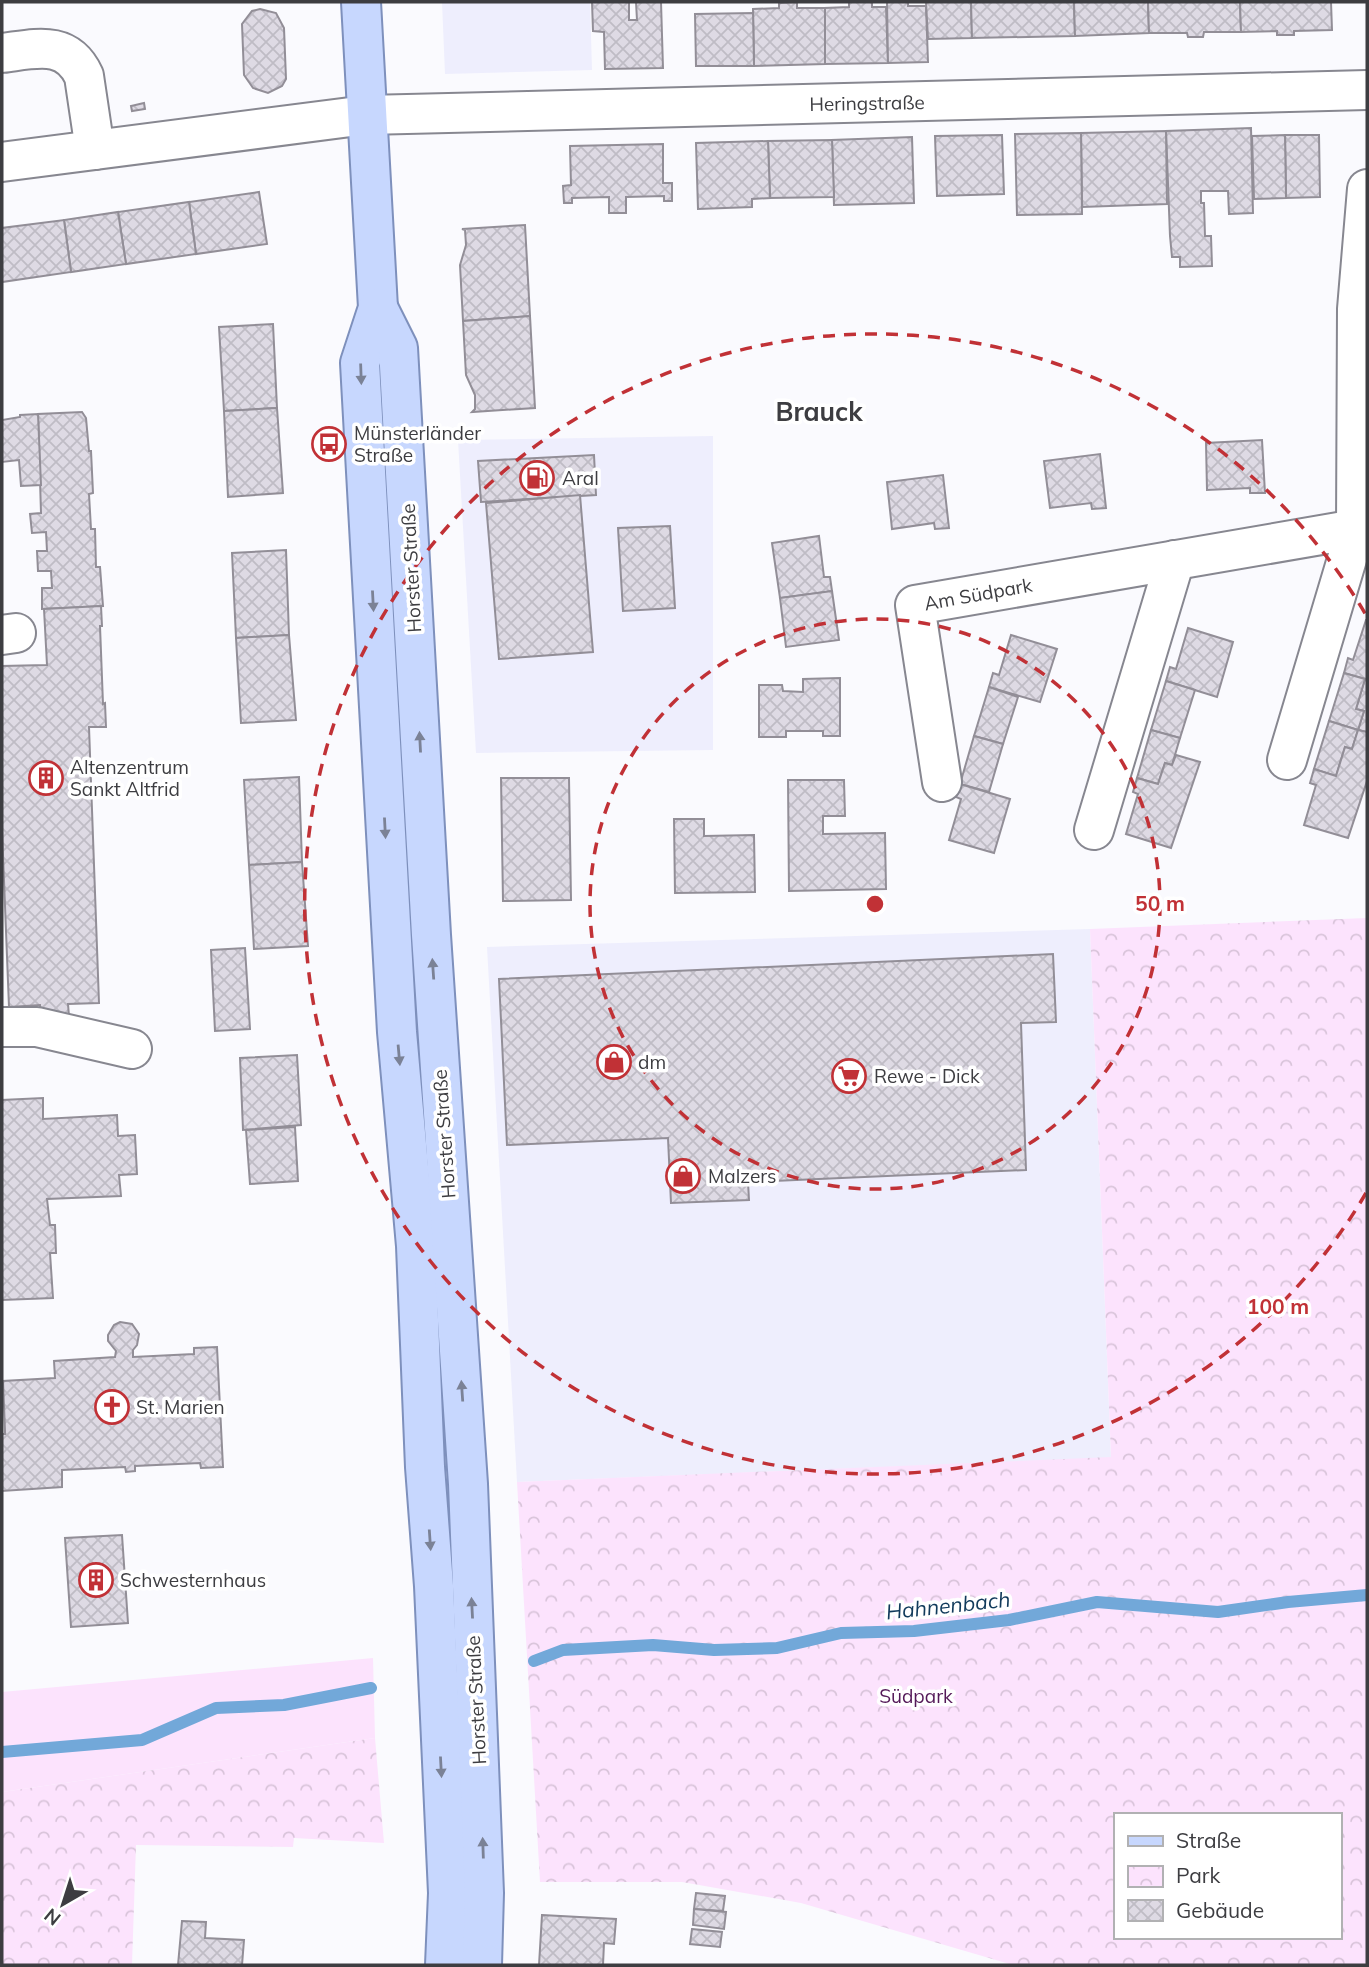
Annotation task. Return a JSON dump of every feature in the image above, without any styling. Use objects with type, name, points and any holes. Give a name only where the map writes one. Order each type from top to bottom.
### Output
[{"type":"main road","name":"Horster Straße","points":[[361,2],[378,309],[398,348],[431,935],[468,1484],[466,1893],[482,1965]]},
{"type":"main road","name":"Horster Straße","points":[[446,1965],[466,1893]]},
{"type":"street","points":[[2,53],[47,48],[67,54],[79,65],[84,76],[95,150]]},
{"type":"street","name":"Heringstraße","points":[[366,115],[1367,90]]},
{"type":"street","points":[[2,162],[366,115]]},
{"type":"street","points":[[1287,760],[1361,529],[1357,309],[1367,189]]},
{"type":"street","name":"Am Südpark","points":[[942,782],[915,605],[1361,529]]},
{"type":"street","points":[[1094,830],[1175,560]]},
{"type":"street","points":[[2,1027],[37,1027],[132,1049]]},
{"type":"shaded area","points":[[442,2],[590,2],[592,70],[445,74]]},
{"type":"shaded area","points":[[713,436],[713,750],[476,753],[458,440]]},
{"type":"shaded area","points":[[1090,929],[1111,1458],[517,1482],[487,947]]},
{"type":"green space","name":"Südpark","points":[[1367,918],[1367,1965],[1013,1965],[801,1903],[682,1882],[540,1882],[517,1482],[1111,1457],[1090,929]]},
{"type":"green space","points":[[373,1658],[375,1738],[2,1792],[2,1692]]},
{"type":"green space","points":[[375,1738],[384,1843],[294,1838],[293,1847],[136,1845],[132,1965],[2,1965],[2,1792]]},
{"type":"building","points":[[592,2],[629,2],[629,20],[637,20],[636,2],[661,2],[663,68],[605,69],[604,32],[593,31]]},
{"type":"building","points":[[797,2],[797,8],[825,8],[825,64],[754,66],[753,9],[779,8],[779,3]]},
{"type":"building","points":[[849,2],[872,2],[872,7],[886,7],[888,63],[825,64],[825,8],[849,7]]},
{"type":"building","points":[[887,2],[908,2],[908,6],[926,6],[928,62],[888,63]]},
{"type":"building","points":[[926,2],[971,2],[972,38],[928,39]]},
{"type":"building","points":[[971,2],[1074,2],[1075,36],[972,38]]},
{"type":"building","points":[[1074,2],[1148,2],[1149,33],[1075,36]]},
{"type":"building","points":[[1148,2],[1240,2],[1241,32],[1204,32],[1203,37],[1188,37],[1187,33],[1149,33]]},
{"type":"building","points":[[1240,2],[1331,2],[1332,30],[1294,31],[1294,35],[1277,35],[1277,31],[1241,32]]},
{"type":"building","points":[[260,9],[276,13],[284,28],[286,79],[282,86],[268,93],[253,88],[244,75],[242,24],[252,11]]},
{"type":"building","points":[[753,13],[754,66],[696,66],[695,14]]},
{"type":"building","points":[[144,103],[145,109],[132,111],[131,106]]},
{"type":"building","points":[[1251,128],[1253,213],[1229,214],[1228,191],[1201,191],[1205,236],[1211,236],[1212,266],[1180,267],[1180,257],[1172,257],[1166,131]]},
{"type":"building","points":[[1166,131],[1167,204],[1082,207],[1081,133]]},
{"type":"building","points":[[1081,133],[1082,214],[1017,215],[1015,134]]},
{"type":"building","points":[[1002,135],[1004,194],[937,196],[935,136]]},
{"type":"building","points":[[1285,135],[1319,135],[1320,197],[1286,198]]},
{"type":"building","points":[[1285,135],[1286,198],[1254,199],[1252,136]]},
{"type":"building","points":[[912,137],[914,203],[834,205],[832,140]]},
{"type":"building","points":[[832,140],[834,197],[770,198],[768,141]]},
{"type":"building","points":[[768,141],[770,198],[752,199],[752,207],[698,209],[696,143]]},
{"type":"building","points":[[663,144],[663,183],[672,183],[672,201],[664,201],[664,196],[626,197],[626,213],[609,213],[609,197],[572,198],[572,203],[564,203],[563,186],[571,185],[570,146]]},
{"type":"building","points":[[259,192],[267,244],[196,254],[189,202]]},
{"type":"building","points":[[189,202],[196,254],[126,264],[118,212]]},
{"type":"building","points":[[118,212],[126,264],[71,272],[64,220]]},
{"type":"building","points":[[64,220],[71,272],[2,282],[2,228]]},
{"type":"building","points":[[525,225],[530,316],[463,321],[460,265],[466,245],[465,230],[462,229]]},
{"type":"building","points":[[530,316],[535,408],[472,412],[475,409],[475,395],[466,375],[463,321]]},
{"type":"building","points":[[273,324],[277,408],[224,411],[219,327]]},
{"type":"building","points":[[277,408],[283,493],[228,497],[224,411]]},
{"type":"building","points":[[82,412],[86,418],[91,451],[91,529],[95,529],[96,567],[100,567],[103,606],[42,609],[42,588],[52,588],[51,571],[38,571],[37,551],[47,551],[46,532],[32,533],[30,514],[41,513],[38,414]]},
{"type":"building","points":[[38,414],[41,485],[21,486],[19,460],[2,462],[2,420]]},
{"type":"building","points":[[1262,440],[1265,493],[1250,493],[1250,488],[1207,490],[1206,443]]},
{"type":"building","points":[[1100,454],[1106,508],[1092,509],[1091,503],[1050,508],[1044,461]]},
{"type":"building","name":"Aral","points":[[594,455],[596,495],[481,502],[478,461]]},
{"type":"building","points":[[943,475],[949,528],[935,529],[934,523],[892,529],[887,482]]},
{"type":"building","points":[[580,495],[593,652],[499,659],[486,503]]},
{"type":"building","points":[[670,526],[675,608],[623,611],[618,528]]},
{"type":"building","points":[[819,536],[824,577],[830,577],[832,591],[780,598],[772,543]]},
{"type":"building","points":[[286,550],[289,635],[236,638],[232,553]]},
{"type":"building","points":[[832,591],[839,640],[786,647],[780,598]]},
{"type":"building","name":"Altenzentrum Sankt Altfrid","points":[[101,606],[106,727],[89,727],[99,1003],[68,1004],[69,1016],[41,1018],[40,1005],[9,1007],[2,830],[2,666],[47,665],[44,609]]},
{"type":"building","points":[[1366,620],[1367,732],[1358,730],[1364,711],[1356,709],[1365,679],[1344,673],[1348,658],[1353,660]]},
{"type":"building","points":[[1188,628],[1233,642],[1217,697],[1166,681],[1170,667],[1176,669]]},
{"type":"building","points":[[289,635],[296,720],[241,723],[236,638]]},
{"type":"building","points":[[1011,635],[1057,649],[1040,702],[989,687],[993,673],[999,675]]},
{"type":"building","points":[[1344,673],[1365,679],[1356,709],[1364,711],[1358,730],[1329,721]]},
{"type":"building","points":[[840,678],[840,736],[823,736],[823,731],[786,731],[786,737],[759,737],[759,685],[782,685],[783,691],[803,692],[803,679]]},
{"type":"building","points":[[1166,681],[1195,690],[1180,738],[1151,730]]},
{"type":"building","points":[[989,687],[1018,697],[1003,744],[974,736]]},
{"type":"building","points":[[1329,721],[1358,730],[1352,749],[1345,747],[1336,776],[1314,769]]},
{"type":"building","points":[[1151,730],[1180,738],[1172,765],[1165,763],[1158,784],[1137,778]]},
{"type":"building","points":[[1358,730],[1367,732],[1367,781],[1348,838],[1304,825],[1316,785],[1310,783],[1314,769],[1336,776],[1345,747],[1352,749]]},
{"type":"building","points":[[974,736],[1003,744],[989,792],[960,784]]},
{"type":"building","points":[[1176,755],[1200,762],[1171,848],[1126,834],[1138,794],[1133,792],[1137,778],[1158,784],[1165,763],[1172,765]]},
{"type":"building","points":[[299,777],[302,862],[249,865],[244,780]]},
{"type":"building","points":[[501,778],[569,778],[571,900],[503,901]]},
{"type":"building","points":[[788,780],[844,780],[845,816],[823,816],[823,834],[885,833],[886,889],[789,891]]},
{"type":"building","points":[[960,784],[1010,799],[994,853],[949,840],[961,799],[956,797]]},
{"type":"building","points":[[674,819],[704,819],[704,836],[754,835],[755,892],[675,893]]},
{"type":"building","points":[[302,862],[308,946],[254,949],[249,865]]},
{"type":"building","points":[[245,948],[250,1029],[215,1031],[211,950]]},
{"type":"building","points":[[1053,954],[1056,1022],[1021,1023],[1026,1170],[748,1182],[749,1200],[671,1203],[668,1138],[507,1145],[499,979]]},
{"type":"building","points":[[297,1055],[301,1125],[243,1130],[240,1058]]},
{"type":"building","points":[[43,1098],[43,1119],[117,1115],[118,1136],[135,1135],[137,1174],[119,1175],[121,1196],[47,1199],[50,1225],[55,1225],[56,1253],[50,1253],[53,1298],[2,1300],[2,1100]]},
{"type":"building","points":[[295,1127],[298,1181],[250,1184],[246,1130]]},
{"type":"building","name":"St. Marien","points":[[120,1322],[132,1324],[139,1334],[133,1357],[194,1354],[194,1348],[217,1347],[223,1467],[201,1468],[200,1463],[135,1466],[135,1471],[126,1472],[125,1467],[62,1470],[62,1487],[2,1491],[2,1434],[5,1434],[3,1381],[55,1378],[54,1361],[115,1357],[116,1351],[108,1341],[108,1335],[114,1325]]},
{"type":"building","name":"Schwesternhaus","points":[[122,1535],[128,1623],[71,1627],[65,1538]]},
{"type":"building","points":[[696,1893],[725,1896],[723,1911],[694,1909]]},
{"type":"building","points":[[694,1909],[726,1912],[724,1929],[693,1925]]},
{"type":"building","points":[[542,1915],[616,1919],[614,1944],[604,1943],[603,1965],[539,1965]]},
{"type":"building","points":[[182,1921],[206,1922],[205,1938],[244,1940],[242,1965],[178,1965]]},
{"type":"building","points":[[692,1929],[722,1932],[720,1947],[690,1944]]},
{"type":"waterway","name":"Hahnenbach","points":[[534,1661],[563,1650],[653,1645],[714,1650],[777,1648],[841,1633],[914,1631],[1009,1620],[1097,1602],[1218,1612],[1367,1595]]},
{"type":"waterway","name":"Hahnenbach","points":[[2,1752],[142,1740],[216,1708],[284,1705],[371,1688]]},
{"type":"place","name":"Münsterländer Straße","points":[[329,444]]},
{"type":"place","name":"Aral","points":[[537,478]]},
{"type":"place","name":"Altenzentrum Sankt Altfrid","points":[[46,778]]},
{"type":"place","name":"dm","points":[[614,1062]]},
{"type":"place","name":"Rewe - Dick","points":[[849,1076]]},
{"type":"place","name":"Malzers","points":[[683,1176]]},
{"type":"place","name":"St. Marien","points":[[112,1407]]},
{"type":"place","name":"Schwesternhaus","points":[[96,1580]]},
{"type":"district","name":"Brauck","points":[[819,411]]}]
